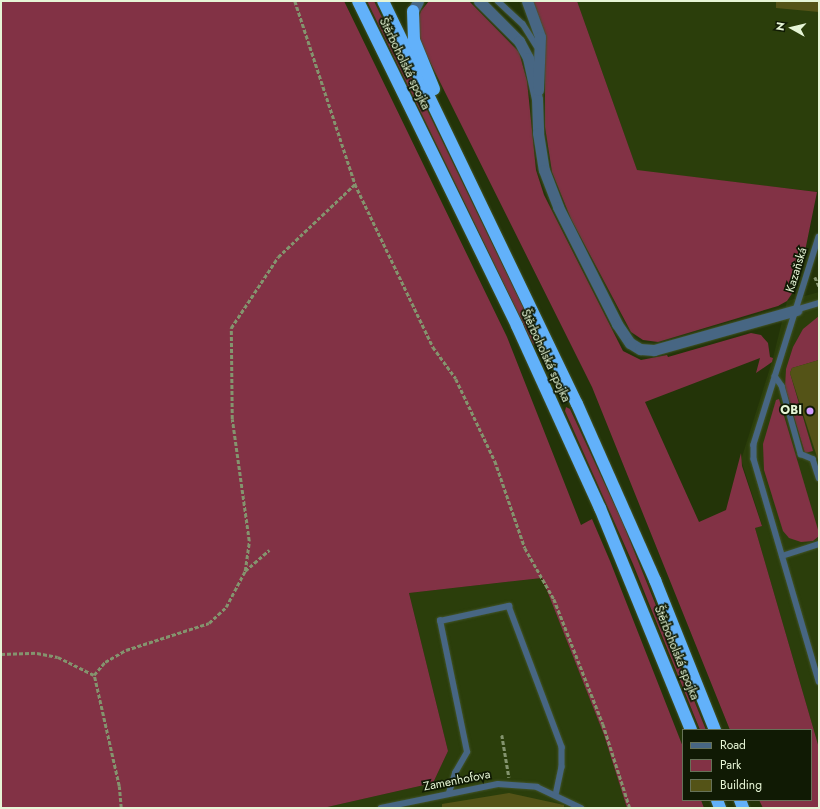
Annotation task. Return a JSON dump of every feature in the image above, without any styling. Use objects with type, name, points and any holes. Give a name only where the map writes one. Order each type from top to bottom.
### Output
[{"type":"highway","name":"Štěrboholská spojka","points":[[358,1],[517,326],[597,501],[653,631],[691,729]]},
{"type":"highway","name":"Štěrboholská spojka","points":[[383,1],[475,191],[630,520],[715,729]]},
{"type":"highway","points":[[415,4],[414,40],[475,191]]},
{"type":"street","points":[[479,1],[524,48],[531,66],[537,99],[540,152],[551,191],[617,324],[630,343],[640,349],[654,350],[796,310]]},
{"type":"street","points":[[527,1],[538,26],[541,60],[537,99]]},
{"type":"lane","points":[[498,1],[532,36],[541,60]]},
{"type":"lane","name":"Kazaňská","points":[[819,237],[754,445],[754,459],[819,682]]},
{"type":"lane","points":[[796,310],[819,304]]},
{"type":"lane","points":[[776,376],[782,386],[801,454],[813,458],[819,478]]},
{"type":"lane","points":[[782,556],[819,544]]},
{"type":"lane","points":[[449,793],[455,773],[468,752],[440,621],[509,606],[562,747],[562,767],[556,795]]},
{"type":"lane","name":"Zamenhofova","points":[[381,808],[498,784],[536,787],[556,795],[581,808]]},
{"type":"path","points":[[295,1],[355,184],[433,347],[456,379],[495,461],[525,548],[554,599],[603,724],[630,808]]},
{"type":"path","points":[[94,675],[105,662],[126,650],[209,623],[226,607],[245,571],[249,541],[232,419],[231,328],[278,257],[355,184]]},
{"type":"path","points":[[245,571],[269,550]]},
{"type":"path","points":[[1,654],[37,653],[58,657],[94,675]]},
{"type":"path","points":[[94,675],[119,786],[120,808]]},
{"type":"path","points":[[502,735],[510,785]]},
{"type":"shaded area","points":[[577,1],[819,1],[819,192],[637,171]]},
{"type":"shaded area","points":[[819,292],[819,748],[755,528],[762,525],[741,460],[773,358],[787,301]]},
{"type":"shaded area","points":[[542,578],[604,735],[627,808],[323,808],[433,783],[448,751],[409,593]]},
{"type":"green space","points":[[1,1],[344,1],[507,337],[581,525],[592,519],[610,561],[682,744],[682,801],[701,801],[704,808],[627,808],[604,735],[542,578],[409,593],[448,751],[433,783],[323,808],[1,808]]},
{"type":"green space","points":[[367,1],[374,1],[539,340],[537,346],[533,344]]},
{"type":"green space","points":[[429,1],[469,1],[519,52],[527,81],[536,170],[544,195],[623,351],[641,360],[667,355],[668,357],[751,333],[761,335],[768,343],[770,357],[773,358],[772,362],[756,373],[760,358],[645,402],[699,522],[726,510],[741,453],[742,466],[762,526],[755,528],[819,748],[819,808],[763,808],[760,801],[812,801],[812,729],[730,729],[592,387],[420,42],[417,23],[421,11]]},
{"type":"green space","points":[[533,1],[577,1],[637,170],[817,192],[801,271],[793,292],[787,301],[778,306],[658,342],[643,340],[631,332],[571,219],[552,172],[545,127],[545,37]]},
{"type":"green space","points":[[819,316],[819,360],[792,368],[790,373],[813,451],[805,453],[785,387],[786,369],[793,347],[803,329]]},
{"type":"green space","points":[[779,399],[819,533],[819,536],[813,541],[801,542],[789,538],[783,531],[764,470],[763,444],[776,400]]},
{"type":"green space","points":[[566,407],[570,409],[622,521],[706,729],[700,729],[633,564],[565,411]]},
{"type":"building","points":[[776,1],[819,1],[819,12],[776,8]]},
{"type":"building","name":"OBI","points":[[819,360],[818,460],[790,373],[792,368]]},
{"type":"building","points":[[509,793],[564,805],[564,808],[442,808],[442,804]]},
{"type":"place","name":"OBI","points":[[810,411]]}]
